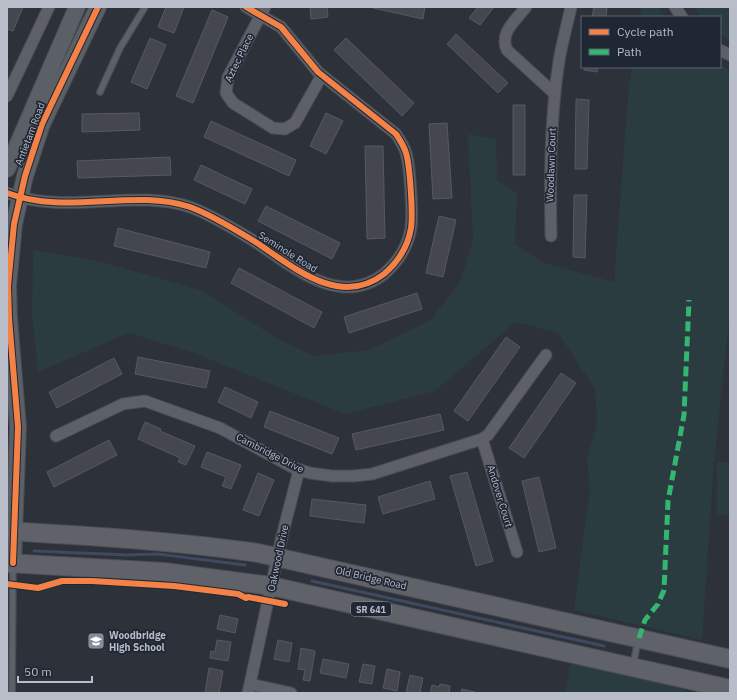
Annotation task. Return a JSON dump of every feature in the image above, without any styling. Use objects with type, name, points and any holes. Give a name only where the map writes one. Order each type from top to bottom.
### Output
[{"type":"main road","name":"Old Bridge Road","points":[[11,532],[215,547],[277,557],[730,659]]},
{"type":"main road","name":"SR 641","points":[[10,563],[164,572],[271,586],[730,689]]},
{"type":"street","points":[[7,96],[49,7]]},
{"type":"street","name":"Antietam Road","points":[[7,169],[78,7]]},
{"type":"street","name":"Antietam Road","points":[[10,563],[18,427],[9,318],[8,286],[14,196],[42,124],[98,7]]},
{"type":"street","name":"Seminole Road","points":[[14,196],[53,203],[76,204],[145,201],[190,207],[241,234],[302,274],[316,281],[347,286],[358,286],[370,282],[389,269],[403,252],[408,240],[412,218],[406,152],[396,134],[322,75],[281,27],[263,11],[246,7]]},
{"type":"street","points":[[526,7],[507,31],[504,37],[504,44],[507,50],[555,94]]},
{"type":"street","name":"Woodlawn Court","points":[[551,236],[549,166],[555,94],[559,60],[571,7]]},
{"type":"street","points":[[675,7],[681,16]]},
{"type":"street","name":"Aztec Place","points":[[263,11],[228,77],[226,93],[233,103],[273,128],[285,129],[295,123],[322,75]]},
{"type":"street","points":[[721,50],[730,55]]},
{"type":"street","points":[[482,439],[488,434],[546,355]]},
{"type":"street","name":"Cambridge Drive","points":[[56,436],[124,404],[145,401],[220,428],[299,470],[310,474],[332,476],[372,474],[482,439]]},
{"type":"street","name":"Andover Court","points":[[482,439],[517,552]]},
{"type":"street","name":"Oakwood Drive","points":[[249,688],[277,557],[299,470]]},
{"type":"street","points":[[249,688],[291,693]]},
{"type":"lane","points":[[100,92],[120,48],[145,7]]},
{"type":"lane","points":[[10,563],[12,693]]},
{"type":"lane","points":[[633,667],[639,638]]},
{"type":"shaded area","points":[[641,7],[658,7],[665,16],[640,16]]},
{"type":"shaded area","points":[[693,7],[730,7],[730,40],[721,35],[721,16],[700,16]]},
{"type":"shaded area","points":[[721,66],[730,70],[730,311],[714,463],[702,640],[574,610],[590,489],[587,460],[597,423],[595,389],[558,333],[515,322],[435,391],[345,414],[194,353],[128,333],[38,372],[32,314],[33,250],[102,262],[201,290],[278,339],[314,356],[369,350],[431,320],[461,280],[473,239],[468,134],[496,139],[497,180],[517,193],[515,244],[544,263],[614,282],[628,95],[632,68],[721,68]]},
{"type":"shaded area","points":[[717,462],[730,462],[730,515],[717,515]]},
{"type":"shaded area","points":[[571,663],[684,689],[684,693],[565,693]]},
{"type":"building","points":[[7,7],[23,7],[13,31],[7,29]]},
{"type":"building","points":[[166,7],[184,7],[174,33],[158,27]]},
{"type":"building","points":[[310,7],[327,7],[328,17],[311,19]]},
{"type":"building","points":[[369,7],[425,7],[423,19]]},
{"type":"building","points":[[478,7],[494,7],[480,25],[469,18]]},
{"type":"building","points":[[594,7],[607,7],[606,16],[592,16]]},
{"type":"building","points":[[212,10],[228,17],[193,103],[176,96]]},
{"type":"building","points":[[456,34],[508,83],[498,93],[447,44]]},
{"type":"building","points":[[150,38],[166,45],[147,89],[131,82]]},
{"type":"building","points":[[346,38],[414,103],[402,116],[334,50]]},
{"type":"building","points":[[585,68],[598,68],[597,72],[584,70]]},
{"type":"building","points":[[576,99],[589,100],[587,169],[575,169]]},
{"type":"building","points":[[513,105],[525,105],[525,175],[513,175]]},
{"type":"building","points":[[139,113],[140,130],[82,132],[82,114]]},
{"type":"building","points":[[326,113],[343,121],[326,154],[310,146]]},
{"type":"building","points":[[211,121],[296,160],[289,176],[204,137]]},
{"type":"building","points":[[447,123],[452,198],[433,199],[429,124]]},
{"type":"building","points":[[365,146],[383,146],[385,238],[367,239]]},
{"type":"building","points":[[170,157],[171,175],[78,178],[77,161]]},
{"type":"building","points":[[201,165],[252,189],[245,204],[194,180]]},
{"type":"building","points":[[574,195],[587,195],[585,258],[573,257]]},
{"type":"building","points":[[266,206],[340,243],[332,259],[258,221]]},
{"type":"building","points":[[439,216],[456,220],[443,277],[426,273]]},
{"type":"building","points":[[118,228],[210,252],[206,268],[114,246]]},
{"type":"building","points":[[239,268],[322,312],[314,328],[231,283]]},
{"type":"building","points":[[417,293],[422,309],[349,333],[344,317]]},
{"type":"building","points":[[506,337],[520,347],[468,421],[454,411]]},
{"type":"building","points":[[138,357],[210,371],[206,388],[135,374]]},
{"type":"building","points":[[114,358],[122,374],[57,408],[49,392]]},
{"type":"building","points":[[561,373],[576,383],[524,458],[509,448]]},
{"type":"building","points":[[225,387],[258,402],[251,418],[218,402]]},
{"type":"building","points":[[270,411],[339,438],[332,454],[264,427]]},
{"type":"building","points":[[440,414],[444,430],[356,450],[352,434]]},
{"type":"building","points":[[145,422],[161,429],[160,431],[195,446],[186,465],[178,462],[180,458],[138,439]]},
{"type":"building","points":[[109,440],[117,455],[54,487],[47,472]]},
{"type":"building","points":[[207,452],[241,465],[231,489],[222,486],[226,477],[201,467]]},
{"type":"building","points":[[467,472],[493,561],[476,566],[450,476]]},
{"type":"building","points":[[258,473],[274,480],[259,516],[243,510]]},
{"type":"building","points":[[539,477],[556,548],[539,552],[522,481]]},
{"type":"building","points":[[430,481],[435,499],[383,514],[378,497]]},
{"type":"building","points":[[312,499],[366,505],[364,523],[310,516]]},
{"type":"building","points":[[220,615],[238,619],[235,633],[217,629]]},
{"type":"building","points":[[217,640],[231,642],[228,661],[210,658],[211,651],[215,652]]},
{"type":"building","points":[[278,640],[292,643],[289,662],[274,659]]},
{"type":"building","points":[[301,648],[315,651],[310,681],[303,680],[305,670],[298,669]]},
{"type":"building","points":[[323,659],[349,664],[346,678],[320,673]]},
{"type":"building","points":[[363,664],[375,666],[372,684],[359,682]]},
{"type":"building","points":[[209,668],[223,671],[219,693],[205,693]]},
{"type":"building","points":[[387,669],[400,672],[397,691],[383,688]]},
{"type":"building","points":[[410,675],[423,678],[420,693],[406,693]]},
{"type":"building","points":[[440,684],[450,686],[449,693],[430,693],[432,685],[439,687]]},
{"type":"building","points":[[462,689],[478,693],[461,693]]},
{"type":"waterway","points":[[34,551],[127,555],[158,554],[245,565]]},
{"type":"waterway","points":[[312,581],[604,646]]},
{"type":"marked path","points":[[639,638],[645,620],[658,604],[664,590],[668,501],[684,415],[689,300]]},
{"type":"cycle path","points":[[13,563],[18,427],[9,318],[8,286],[14,224],[25,176],[42,124],[98,7]]},
{"type":"cycle path","points":[[7,193],[30,199],[53,202],[76,203],[122,200],[168,202],[190,207],[215,218],[316,280],[333,285],[350,287],[367,284],[384,274],[402,253],[410,235],[412,212],[410,179],[406,153],[403,145],[396,134],[318,72],[281,27],[246,7]]},
{"type":"cycle path","points":[[7,584],[38,588],[62,581],[92,581],[174,586],[238,594],[246,598],[248,597],[285,604]]},
{"type":"place","name":"Woodbridge High School","points":[[96,641]]}]
